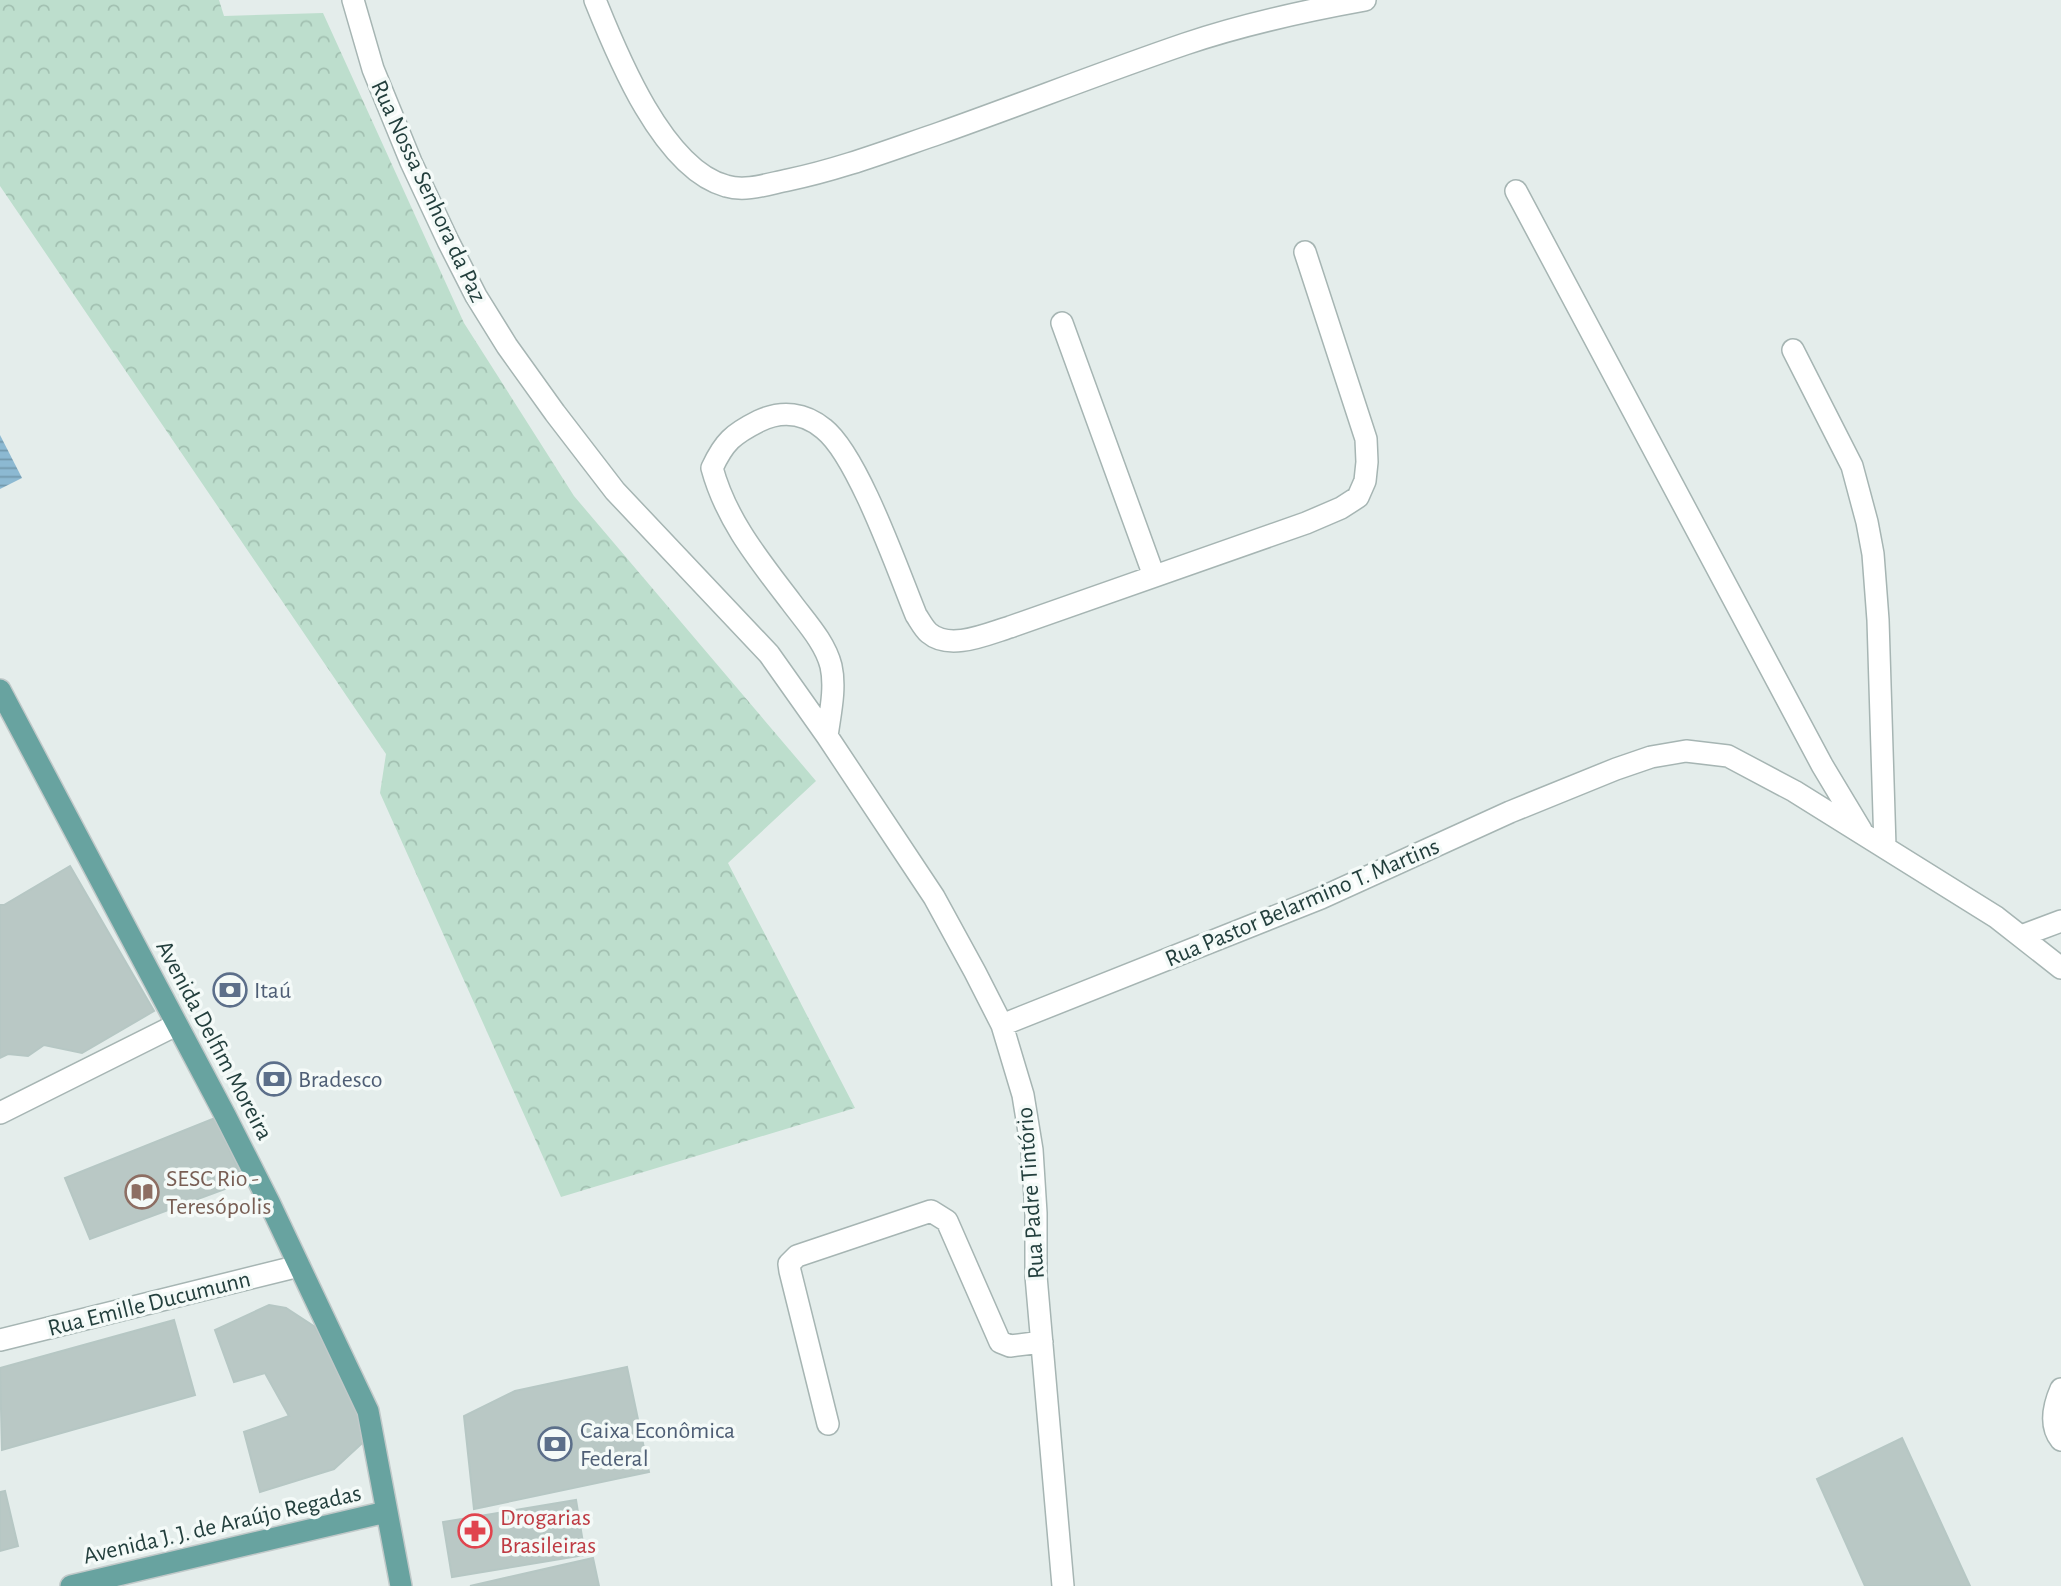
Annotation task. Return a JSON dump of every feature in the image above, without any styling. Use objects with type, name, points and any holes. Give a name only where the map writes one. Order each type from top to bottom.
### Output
[{"type":"main road","name":"Avenida Delfim Moreira","points":[[0,690],[269,1202],[368,1411],[401,1586]]},
{"type":"main road","name":"Avenida J. J. de Araújo Regadas","points":[[71,1586],[386,1513]]},
{"type":"street","name":"Rua Nossa Senhora da Paz","points":[[353,0],[373,69],[411,162],[476,296],[507,346],[615,491],[769,654],[796,692]]},
{"type":"street","points":[[595,0],[624,71],[661,130],[683,159],[700,174],[726,186],[750,188],[810,176],[865,159],[1186,43],[1290,14],[1365,0]]},
{"type":"street","points":[[1516,191],[1822,765],[1861,830]]},
{"type":"street","points":[[827,736],[832,705],[831,666],[819,639],[740,533],[719,494],[712,468],[721,448],[741,430],[769,416],[787,414],[806,417],[826,430],[846,457],[859,481],[916,615],[929,634],[948,641],[1010,628],[1306,523],[1341,508],[1358,497],[1365,481],[1366,439],[1305,252]]},
{"type":"street","points":[[1062,323],[1154,576]]},
{"type":"street","points":[[1793,350],[1852,466],[1873,554],[1878,620],[1885,846]]},
{"type":"street","name":"Rua Padre Tintório","points":[[796,692],[934,897],[1002,1025],[1023,1095],[1032,1150],[1036,1276],[1063,1586]]},
{"type":"street","name":"Rua Pastor Belarmino T. Martins","points":[[1002,1025],[1321,898],[1510,812],[1630,763],[1672,752],[1703,752],[1727,756],[1794,791],[1861,830],[1996,918],[2061,968]]},
{"type":"street","points":[[2021,936],[2061,921]]},
{"type":"street","points":[[0,1113],[176,1025]]},
{"type":"street","points":[[828,1424],[790,1271],[789,1264],[797,1256],[931,1211],[947,1221],[1000,1342],[1010,1346],[1042,1342]]},
{"type":"street","name":"Rua Emille Ducumunn","points":[[0,1340],[299,1266]]},
{"type":"street","points":[[2061,1389],[2053,1410],[2057,1435],[2061,1440]]},
{"type":"green space","points":[[0,0],[219,0],[224,16],[323,13],[464,323],[574,496],[816,781],[728,863],[855,1108],[561,1197],[380,793],[386,754],[0,186]]},
{"type":"water","points":[[0,435],[22,478],[0,489]]},
{"type":"building","points":[[70,866],[154,1011],[82,1053],[44,1045],[28,1056],[8,1054],[0,1058],[0,905]]},
{"type":"building","points":[[215,1118],[244,1182],[90,1239],[65,1178]]},
{"type":"building","points":[[269,1305],[286,1308],[315,1327],[372,1434],[334,1469],[260,1492],[244,1432],[289,1416],[265,1373],[234,1382],[215,1330]]},
{"type":"building","points":[[174,1320],[195,1395],[2,1450],[0,1368]]},
{"type":"building","name":"Caixa Econômica Federal","points":[[627,1367],[649,1472],[474,1509],[464,1416],[515,1391]]},
{"type":"building","points":[[1902,1438],[1970,1586],[1865,1586],[1817,1479]]},
{"type":"building","points":[[5,1491],[18,1546],[0,1551],[0,1492]]},
{"type":"building","points":[[576,1500],[585,1555],[452,1577],[443,1522]]},
{"type":"building","points":[[593,1558],[599,1586],[470,1586]]},
{"type":"place","name":"Itaú","points":[[230,990]]},
{"type":"place","name":"Bradesco","points":[[274,1079]]},
{"type":"place","name":"SESC Rio - Teresópolis","points":[[142,1192]]},
{"type":"place","name":"Caixa Econômica Federal","points":[[555,1444]]},
{"type":"place","name":"Drogarias Brasileiras","points":[[475,1531]]}]
